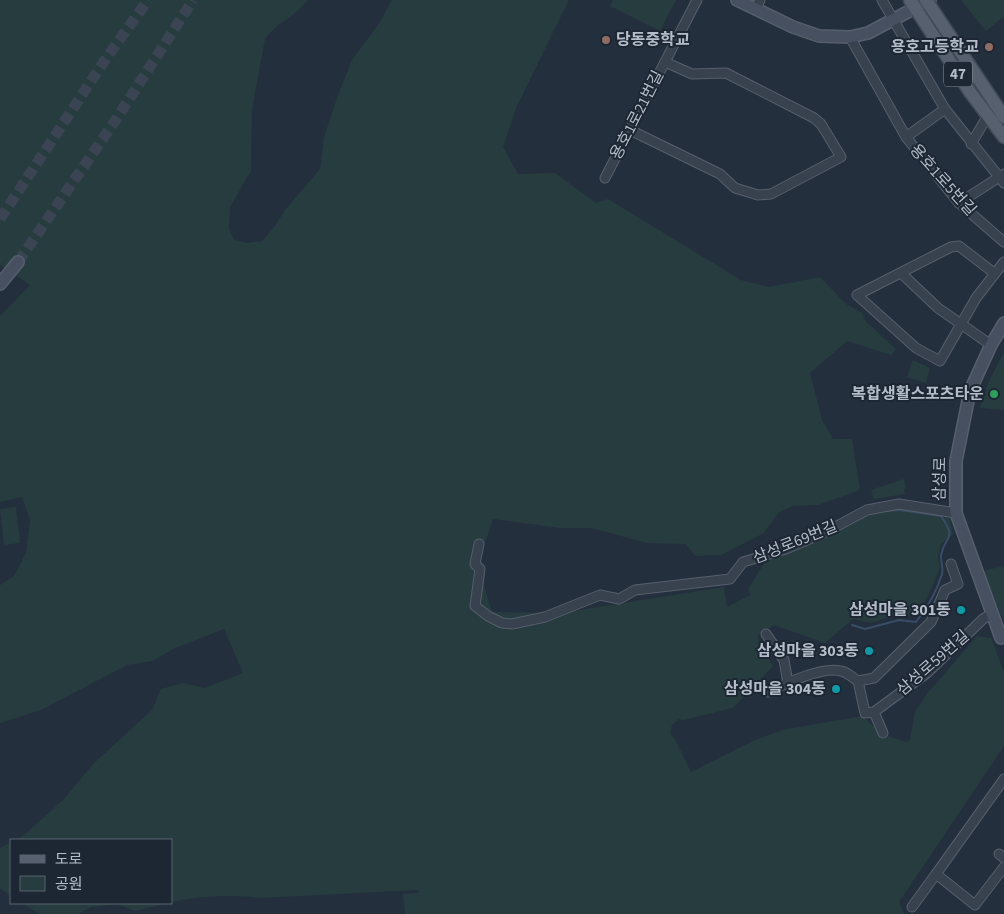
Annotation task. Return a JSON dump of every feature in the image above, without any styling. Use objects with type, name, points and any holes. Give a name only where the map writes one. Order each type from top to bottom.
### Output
[{"type":"main road","name":"47","points":[[928,1],[1004,118]]},
{"type":"main road","name":"47","points":[[912,5],[987,117],[1004,138]]},
{"type":"street","name":"용호1로21번길","points":[[605,178],[697,0]]},
{"type":"street","points":[[737,0],[758,5],[793,27],[819,36],[850,37],[868,32],[912,5],[928,1]]},
{"type":"street","points":[[882,0],[945,109],[971,144],[1002,179],[959,202]]},
{"type":"street","name":"용호1로5번길","points":[[850,37],[906,137],[959,202],[1004,242]]},
{"type":"street","points":[[630,130],[720,174],[735,188],[758,195],[771,194],[841,157],[821,124],[814,118],[726,73],[692,74],[665,62]]},
{"type":"street","points":[[906,137],[945,109]]},
{"type":"street","points":[[971,144],[987,117]]},
{"type":"street","points":[[994,273],[959,246],[951,247],[857,295],[916,348],[940,361],[960,325],[994,273],[1004,262]]},
{"type":"street","points":[[0,284],[18,262]]},
{"type":"street","points":[[901,273],[911,285],[960,325],[991,345]]},
{"type":"street","name":"삼성로","points":[[1001,638],[961,532],[956,513],[956,461],[970,391],[991,345],[1004,323]]},
{"type":"street","name":"삼성로69번길","points":[[479,544],[475,564],[480,569],[475,606],[495,619],[512,624],[545,617],[600,595],[619,599],[635,590],[730,579],[743,562],[794,546],[867,510],[899,504],[956,513]]},
{"type":"street","points":[[858,681],[874,678],[932,622],[945,590],[958,584],[951,564]]},
{"type":"street","name":"삼성로59번길","points":[[870,712],[927,672],[983,619],[992,613]]},
{"type":"street","points":[[766,634],[784,660],[788,683]]},
{"type":"street","points":[[768,692],[788,683],[825,672],[841,671],[858,681],[870,712],[883,733]]},
{"type":"street","points":[[912,907],[1004,779]]},
{"type":"street","points":[[936,874],[974,910],[1004,867]]},
{"type":"green space","points":[[0,0],[308,0],[265,39],[252,109],[251,171],[230,207],[229,228],[234,240],[247,243],[262,241],[275,226],[285,210],[320,169],[324,137],[352,60],[380,22],[392,0],[569,0],[516,108],[503,147],[518,174],[555,173],[596,203],[608,199],[741,280],[769,287],[820,277],[846,304],[862,313],[866,322],[896,349],[891,355],[847,341],[810,373],[822,420],[833,439],[852,439],[860,490],[818,505],[793,506],[779,512],[764,533],[721,555],[695,556],[686,544],[647,543],[591,528],[560,528],[493,519],[478,564],[492,612],[561,613],[724,587],[727,607],[751,595],[748,589],[768,557],[835,533],[861,516],[907,508],[943,513],[950,519],[953,534],[941,544],[938,556],[940,568],[929,594],[915,616],[899,614],[871,623],[853,619],[825,643],[774,625],[757,636],[773,666],[733,708],[683,720],[679,719],[672,725],[670,734],[675,739],[691,772],[753,741],[782,730],[863,716],[881,734],[906,742],[910,740],[915,712],[926,695],[977,636],[991,638],[1004,672],[1004,746],[899,902],[904,914],[405,914],[403,894],[419,893],[418,890],[260,898],[215,896],[172,902],[172,839],[17,839],[23,836],[64,799],[93,764],[152,710],[161,689],[183,683],[205,688],[243,673],[224,629],[175,648],[152,661],[127,665],[41,710],[0,723],[0,585],[14,576],[26,553],[30,520],[22,497],[0,502],[0,316],[30,285],[0,265]]},
{"type":"green space","points":[[613,0],[676,0],[660,31],[610,6]]},
{"type":"green space","points":[[961,0],[1004,0],[1004,16],[986,31]]},
{"type":"green space","name":"복합생활스포츠타운","points":[[1004,352],[1004,410],[980,408],[989,381]]},
{"type":"green space","points":[[913,360],[930,368],[926,383],[907,377]]},
{"type":"green space","points":[[904,479],[905,494],[874,499],[871,490]]},
{"type":"green space","points":[[16,507],[20,543],[4,545],[0,509]]},
{"type":"green space","points":[[1004,566],[1004,622],[982,571]]},
{"type":"green space","points":[[10,843],[10,896],[0,888],[0,848]]},
{"type":"green space","points":[[23,904],[117,904],[91,907],[78,914],[40,914]]},
{"type":"green space","points":[[117,904],[165,904],[135,911]]},
{"type":"waterway","points":[[852,625],[865,629],[899,620],[916,622],[931,599],[942,574],[941,555],[950,534],[941,516],[900,510],[884,511]]},
{"type":"tunnel","points":[[0,219],[107,57],[148,0]]},
{"type":"tunnel","points":[[18,262],[115,121],[193,0]]},
{"type":"place","name":"당동중학교","points":[[606,40]]},
{"type":"place","name":"용호고등학교","points":[[989,47]]},
{"type":"place","name":"복합생활스포츠타운","points":[[994,394]]},
{"type":"place","name":"삼성마을 301동","points":[[961,610]]},
{"type":"place","name":"삼성마을 303동","points":[[869,651]]},
{"type":"place","name":"삼성마을 304동","points":[[836,689]]}]
